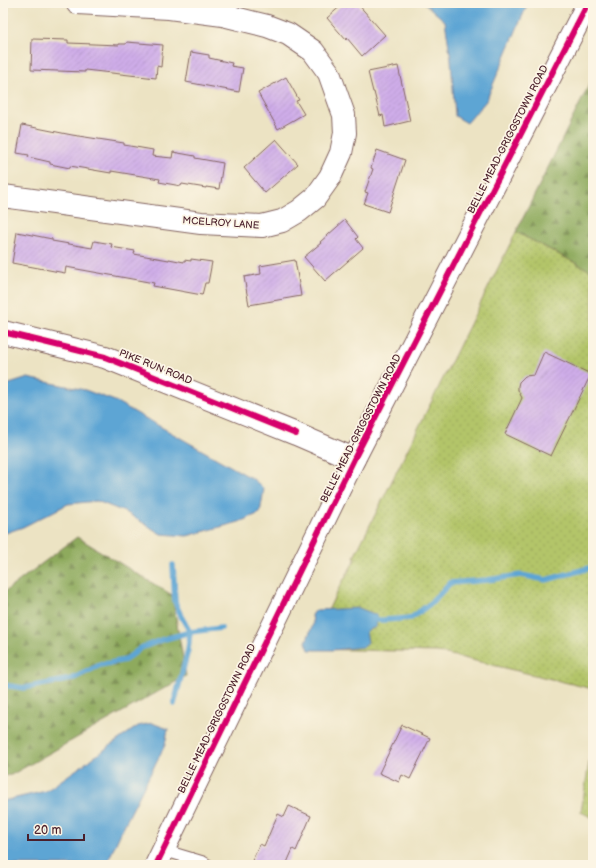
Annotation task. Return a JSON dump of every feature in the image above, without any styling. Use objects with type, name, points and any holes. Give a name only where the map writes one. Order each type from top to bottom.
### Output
[{"type":"street","name":"MCELROY LANE","points":[[3,196],[201,223],[262,226],[282,221],[299,211],[315,198],[330,177],[341,153],[345,133],[344,115],[329,73],[313,51],[288,34],[267,26],[223,15],[169,8],[77,3]]},
{"type":"street","name":"BELLE MEAD-GRIGGSTOWN ROAD","points":[[160,857],[354,459],[588,3]]},
{"type":"street","name":"PIKE RUN ROAD","points":[[3,332],[105,356],[354,459]]},
{"type":"lane","points":[[160,857],[203,862],[208,865]]},
{"type":"green space","points":[[593,77],[593,272],[516,232]]},
{"type":"green space","points":[[516,232],[593,272],[593,689],[438,652],[309,649],[339,588],[356,558],[354,557]]},
{"type":"green space","points":[[77,537],[172,595],[186,676],[11,775],[3,776],[3,593]]},
{"type":"green space","points":[[593,738],[593,818],[581,812]]},
{"type":"water","points":[[424,3],[528,3],[486,101],[467,123],[455,116],[451,60],[445,21]]},
{"type":"water","points":[[28,378],[85,390],[115,401],[253,479],[264,489],[260,513],[239,522],[187,536],[161,534],[127,513],[97,501],[68,504],[23,527],[3,534],[3,386]]},
{"type":"water","points":[[359,608],[377,615],[376,627],[366,631],[368,642],[364,647],[332,650],[309,650],[306,642],[313,624],[312,615],[316,610]]},
{"type":"water","points":[[152,723],[168,729],[165,745],[106,865],[3,865],[3,801],[46,791],[138,726]]},
{"type":"building","points":[[344,3],[357,3],[385,35],[362,56],[327,18]]},
{"type":"building","points":[[32,39],[68,40],[68,43],[119,45],[126,44],[127,42],[163,45],[161,67],[157,66],[156,78],[85,70],[85,72],[31,70]]},
{"type":"building","points":[[191,52],[209,55],[209,58],[232,63],[231,66],[243,68],[239,92],[186,82]]},
{"type":"building","points":[[398,66],[410,121],[385,127],[383,115],[380,116],[368,72]]},
{"type":"building","points":[[286,77],[299,100],[296,101],[304,114],[278,129],[258,93]]},
{"type":"building","points":[[22,125],[124,143],[124,145],[153,150],[152,156],[172,158],[173,152],[223,163],[219,189],[182,184],[181,186],[159,182],[160,179],[111,171],[111,173],[70,166],[70,168],[28,157],[29,155],[17,153]]},
{"type":"building","points":[[276,139],[298,164],[265,193],[244,168]]},
{"type":"building","points":[[377,150],[405,160],[388,212],[364,204],[368,193],[365,192],[373,169],[371,168]]},
{"type":"building","points":[[345,220],[358,237],[356,239],[363,248],[325,281],[304,257]]},
{"type":"building","points":[[17,232],[52,239],[52,241],[92,248],[94,241],[112,244],[111,247],[135,251],[134,254],[169,260],[184,262],[184,260],[191,261],[191,259],[212,262],[208,283],[205,283],[202,295],[153,286],[154,283],[66,267],[65,273],[12,263]]},
{"type":"building","points":[[295,260],[301,296],[249,305],[244,277],[261,274],[260,266]]},
{"type":"building","points":[[544,352],[591,374],[551,456],[505,434],[522,398],[518,390],[519,382],[525,376],[534,375]]},
{"type":"building","points":[[402,725],[430,738],[410,779],[402,775],[399,782],[379,773]]},
{"type":"building","points":[[289,806],[311,816],[296,851],[293,849],[286,865],[250,865],[260,844],[264,846],[278,814],[284,817]]},
{"type":"waterway","points":[[173,565],[175,602],[190,632],[188,650],[174,704]]},
{"type":"waterway","points":[[369,620],[411,618],[431,603],[450,583],[521,575],[546,580],[593,567]]},
{"type":"waterway","points":[[3,685],[24,688],[72,679],[100,665],[125,660],[141,648],[161,640],[190,632],[221,628]]},
{"type":"cycle path","points":[[156,865],[354,459],[588,3]]},
{"type":"cycle path","points":[[3,332],[105,357],[296,434]]}]
